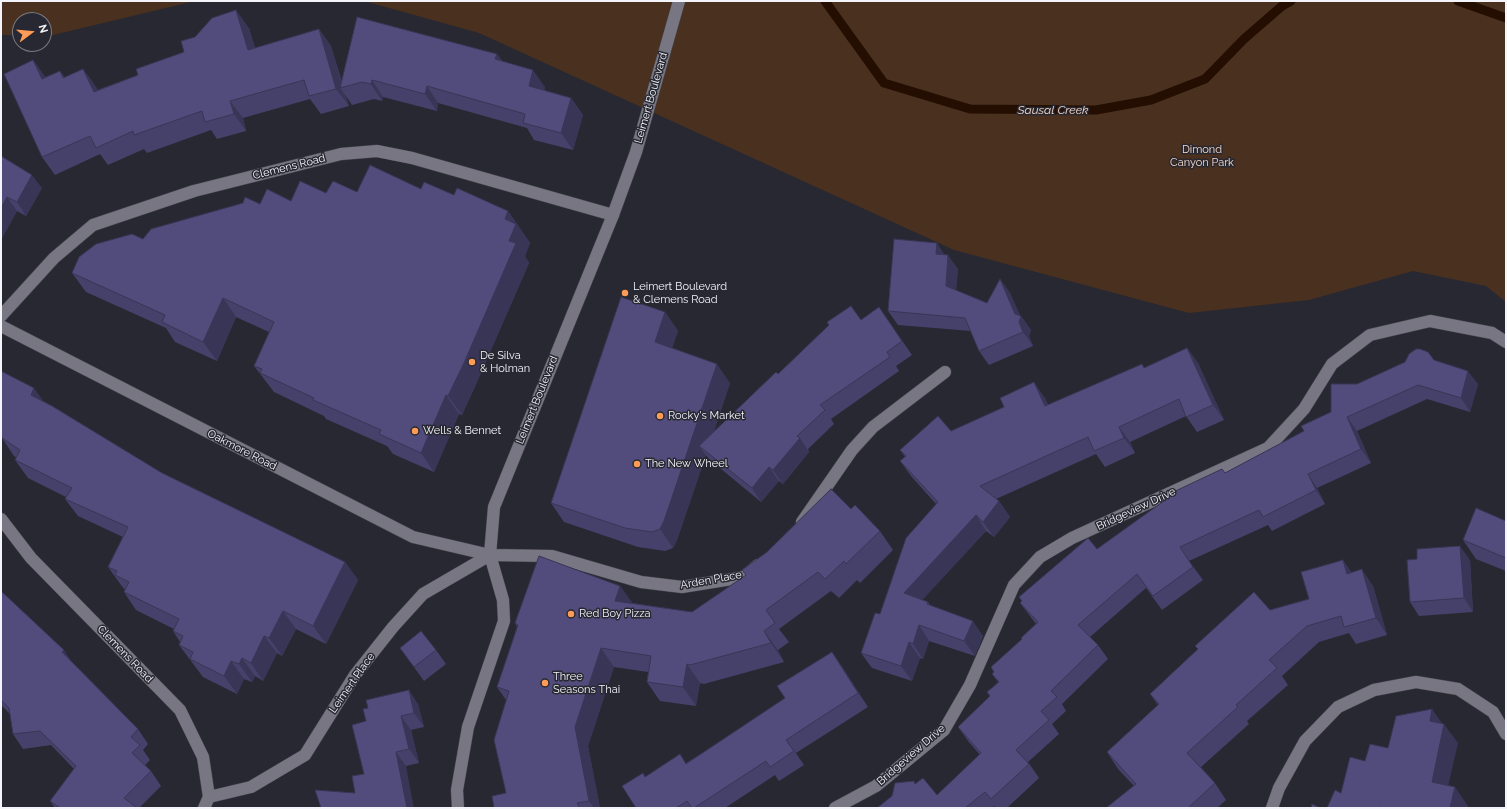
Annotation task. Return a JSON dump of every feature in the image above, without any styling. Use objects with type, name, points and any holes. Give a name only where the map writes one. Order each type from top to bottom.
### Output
[{"type":"street","name":"Leimert Boulevard","points":[[458,808],[457,790],[468,727],[504,621],[503,600],[490,555],[494,507],[613,215],[636,152],[679,1]]},
{"type":"street","name":"Clemens Road","points":[[1,316],[54,258],[93,225],[194,191],[342,154],[377,151],[412,158],[613,215]]},
{"type":"street","name":"Bridgeview Drive","points":[[835,808],[876,786],[944,730],[970,685],[1014,585],[1040,557],[1072,538],[1268,448],[1304,409],[1332,364],[1370,335],[1430,321],[1492,333],[1506,342]]},
{"type":"street","name":"Oakmore Road","points":[[1,326],[413,537],[490,555]]},
{"type":"street","points":[[795,532],[852,450],[873,428],[945,372]]},
{"type":"street","name":"Clemens Road","points":[[1,519],[31,558],[180,710],[203,757],[206,803]]},
{"type":"street","name":"Arden Place","points":[[490,555],[552,556],[641,582],[682,587],[744,577],[766,558]]},
{"type":"street","name":"Leimert Place","points":[[206,803],[251,787],[305,755],[355,676],[393,627],[423,594],[490,555]]},
{"type":"street","points":[[1272,808],[1279,788],[1305,741],[1338,707],[1374,690],[1416,682],[1458,689],[1493,712],[1506,734]]},
{"type":"green space","points":[[1,1],[195,1],[52,35],[52,12],[12,12],[12,35],[1,35]]},
{"type":"green space","name":"Dimond Canyon Park","points":[[364,1],[1506,1],[1506,302],[1486,286],[1413,271],[1309,300],[1189,313],[954,250],[479,33]]},
{"type":"building","points":[[236,10],[248,50],[319,29],[336,89],[309,96],[304,80],[230,101],[234,114],[205,122],[202,111],[134,135],[133,131],[96,148],[90,136],[42,157],[4,74],[33,60],[42,79],[60,71],[63,78],[83,69],[94,92],[138,75],[136,69],[184,52],[181,41],[195,37],[212,18]]},
{"type":"building","points":[[357,17],[497,54],[495,59],[533,70],[529,86],[571,98],[561,133],[523,123],[525,114],[427,86],[425,94],[372,80],[371,84],[362,82],[340,88]]},
{"type":"building","points":[[1,156],[32,175],[17,202],[7,197],[1,208]]},
{"type":"building","points":[[370,165],[421,189],[424,182],[454,195],[457,188],[508,211],[505,219],[516,224],[509,241],[516,243],[464,363],[448,396],[446,395],[421,453],[379,434],[381,430],[313,400],[314,398],[260,373],[262,369],[254,366],[274,322],[223,298],[203,342],[162,322],[165,315],[72,273],[79,257],[96,244],[132,234],[143,239],[151,229],[243,203],[245,197],[260,204],[267,189],[291,201],[300,181],[326,193],[333,181],[357,192]]},
{"type":"building","points":[[894,239],[937,243],[936,254],[948,255],[946,286],[987,303],[1000,279],[1015,314],[1021,316],[1019,322],[1023,332],[979,351],[965,318],[888,311]]},
{"type":"building","points":[[621,297],[665,312],[655,342],[717,364],[664,521],[660,529],[652,532],[625,528],[551,503]]},
{"type":"building","points":[[851,306],[861,320],[879,307],[902,341],[887,352],[890,357],[820,405],[825,410],[797,436],[800,438],[773,470],[769,467],[752,488],[699,446],[776,372],[778,374],[829,325],[827,322]]},
{"type":"building","points":[[1187,348],[1213,405],[1186,417],[1179,399],[1119,427],[1124,438],[1094,451],[1088,437],[980,486],[999,501],[983,522],[976,515],[904,593],[928,602],[927,604],[973,621],[964,641],[919,625],[913,644],[909,642],[901,666],[861,653],[875,613],[880,614],[906,538],[938,502],[900,461],[906,456],[900,450],[938,416],[951,431],[1004,407],[1000,398],[1034,382],[1045,406],[1142,364],[1144,368]]},
{"type":"building","points":[[1416,349],[1428,352],[1434,360],[1468,371],[1461,398],[1418,385],[1347,417],[1361,449],[1308,474],[1316,490],[1263,517],[1259,510],[1180,547],[1193,567],[1153,596],[1137,574],[1078,625],[1098,645],[1051,691],[1057,697],[1041,711],[1049,720],[1016,750],[1029,764],[991,799],[985,792],[965,808],[877,808],[892,796],[895,783],[914,781],[915,784],[923,778],[937,795],[981,753],[958,727],[990,696],[987,692],[999,682],[992,674],[994,672],[991,667],[1022,639],[1021,638],[1038,622],[1020,603],[1022,601],[1019,597],[1088,538],[1097,549],[1168,498],[1167,495],[1222,469],[1225,473],[1304,431],[1301,426],[1331,412],[1331,384],[1357,384],[1405,362],[1409,354]]},
{"type":"building","points":[[1,371],[34,388],[31,395],[52,406],[162,473],[345,562],[313,626],[283,611],[269,638],[264,636],[251,663],[242,658],[239,664],[231,661],[224,676],[190,659],[193,652],[179,645],[183,636],[173,631],[179,619],[124,592],[129,582],[115,575],[117,571],[108,567],[128,527],[65,499],[72,488],[15,460],[20,450],[1,436]]},
{"type":"building","points":[[831,489],[851,509],[855,505],[880,531],[846,564],[844,561],[825,579],[818,572],[766,610],[775,623],[764,631],[771,643],[690,665],[687,664],[683,687],[647,682],[651,656],[601,648],[575,727],[589,801],[577,803],[580,808],[494,808],[492,796],[506,793],[494,740],[509,691],[497,687],[518,625],[515,623],[539,556],[620,586],[615,601],[692,612],[746,575],[742,570],[767,552]]},
{"type":"building","points":[[1476,508],[1506,521],[1506,558],[1463,540]]},
{"type":"building","points":[[1460,546],[1464,598],[1410,602],[1407,560],[1417,559],[1417,549]]},
{"type":"building","points":[[1343,560],[1347,574],[1362,569],[1376,618],[1344,627],[1341,616],[1307,626],[1269,660],[1277,668],[1236,705],[1238,707],[1187,753],[1215,783],[1188,808],[1106,808],[1136,784],[1107,752],[1159,704],[1150,694],[1198,649],[1195,646],[1254,592],[1270,610],[1309,599],[1301,572]]},
{"type":"building","points":[[1,591],[64,650],[62,652],[138,729],[131,737],[140,745],[132,753],[151,771],[124,798],[137,808],[60,808],[50,801],[76,766],[40,731],[13,734],[9,708],[1,700]]},
{"type":"building","points":[[421,631],[436,650],[414,667],[400,648]]},
{"type":"building","points":[[832,652],[858,693],[786,740],[794,751],[770,767],[766,761],[694,808],[692,808],[687,801],[676,808],[636,808],[622,786],[643,773],[645,777],[680,754],[686,764],[785,698],[777,686]]},
{"type":"building","points":[[409,690],[414,713],[401,716],[409,749],[396,752],[407,808],[321,808],[315,790],[355,793],[352,776],[364,774],[352,725],[366,721],[363,709],[368,708],[366,700]]},
{"type":"building","points":[[1432,709],[1430,721],[1444,724],[1432,782],[1455,787],[1450,808],[1327,808],[1335,790],[1341,793],[1350,757],[1365,761],[1370,744],[1388,748],[1396,716]]},
{"type":"building","points":[[1312,804],[1320,808],[1311,808]]},
{"type":"waterway","name":"Sausal Creek","points":[[825,1],[884,83],[970,109],[1096,110],[1151,100],[1205,79],[1244,39],[1282,6],[1291,1]]},
{"type":"waterway","name":"Sausal Creek","points":[[1458,1],[1506,18]]},
{"type":"place","name":"Leimert Boulevard & Clemens Road","points":[[625,293]]},
{"type":"place","name":"De Silva & Holman","points":[[472,362]]},
{"type":"place","name":"Rocky's Market","points":[[660,416]]},
{"type":"place","name":"Wells & Bennet","points":[[415,431]]},
{"type":"place","name":"The New Wheel","points":[[637,464]]},
{"type":"place","name":"Red Boy Pizza","points":[[571,614]]},
{"type":"place","name":"Three Seasons Thai","points":[[545,683]]}]
